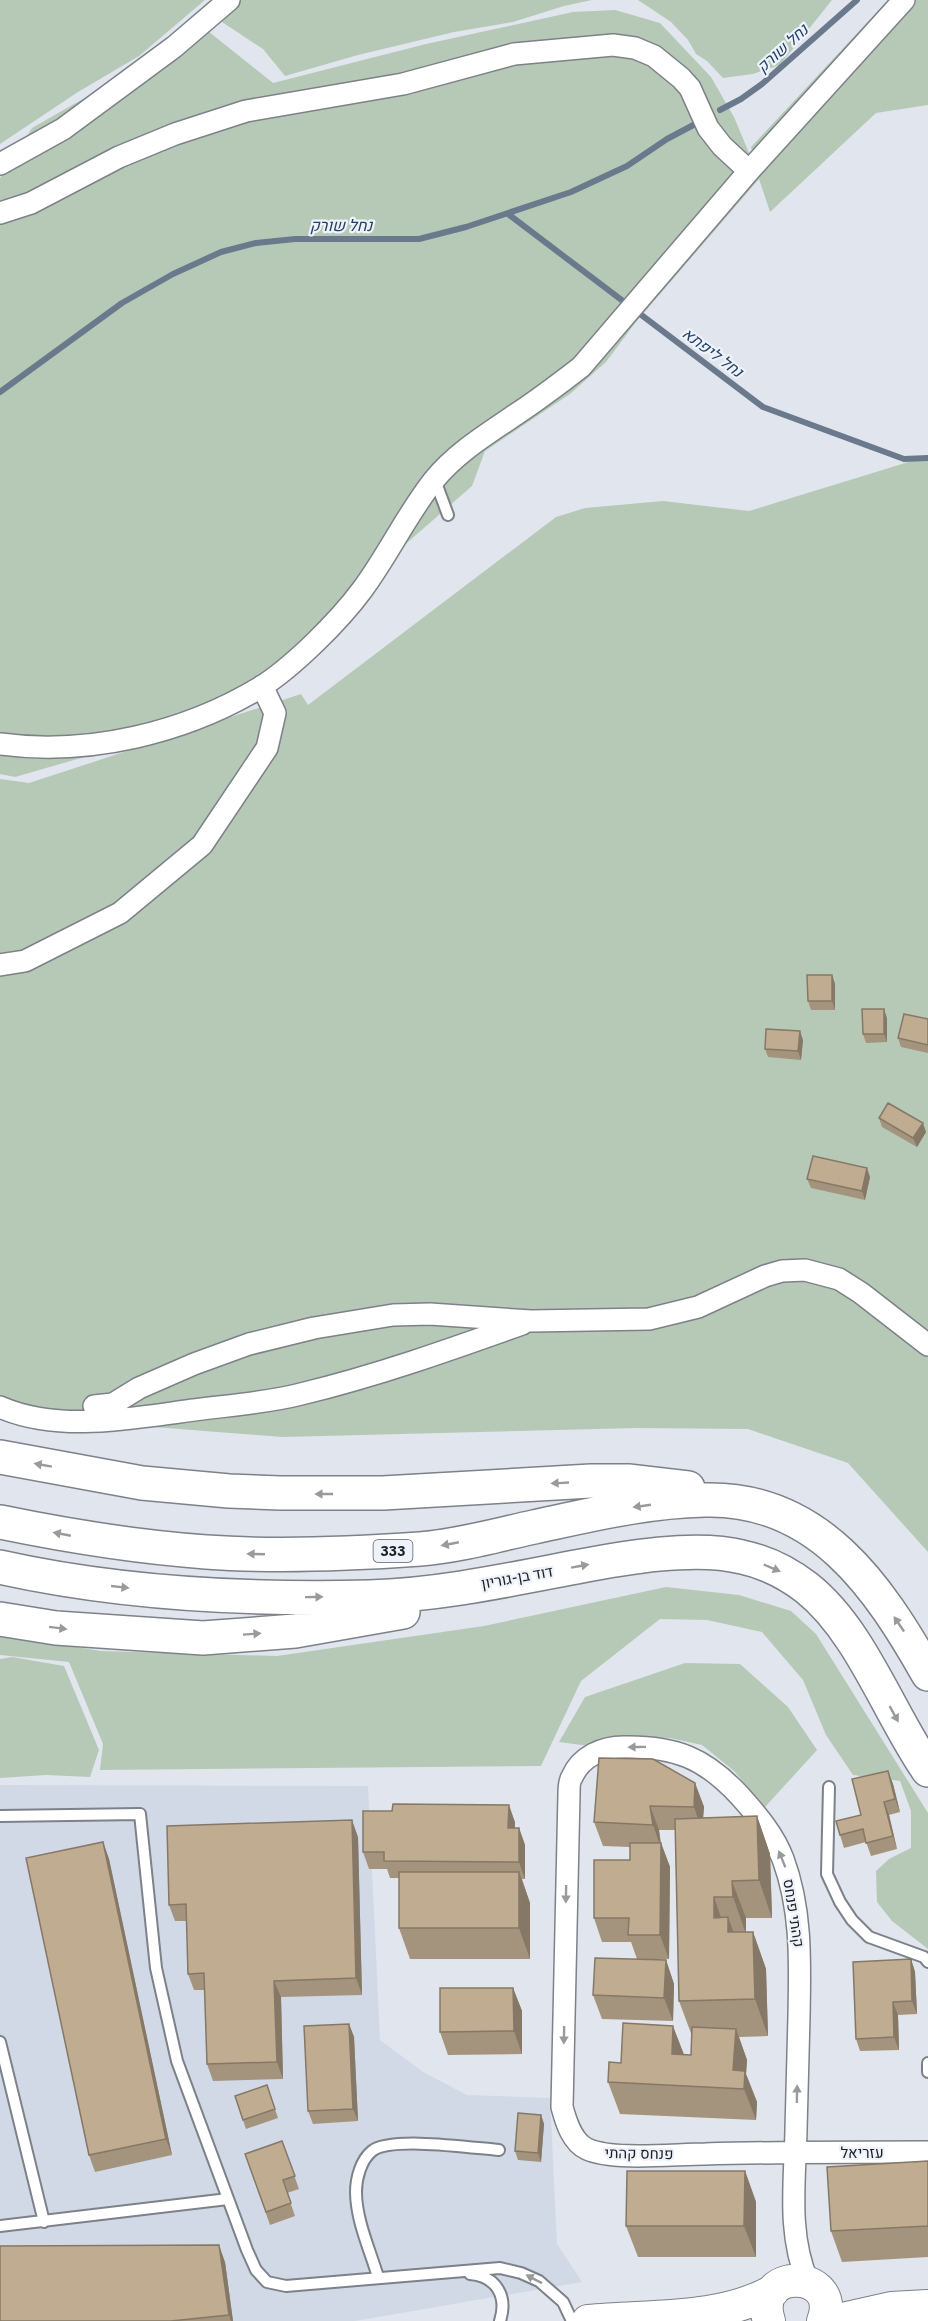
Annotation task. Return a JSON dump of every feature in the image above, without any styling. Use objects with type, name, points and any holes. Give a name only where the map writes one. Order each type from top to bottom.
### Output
[{"type":"main road","points":[[0,1457],[142,1483],[229,1491],[332,1494],[628,1481],[703,1490],[740,1499],[782,1514]]},
{"type":"main road","name":"333","points":[[0,1522],[77,1537],[145,1546],[208,1552],[284,1555],[424,1549],[614,1510],[671,1502],[716,1500],[745,1503],[782,1514],[813,1531],[844,1555],[878,1592],[928,1674]]},
{"type":"main road","name":"דוד בן-גוריון","points":[[0,1567],[89,1584],[177,1593],[274,1598],[372,1597],[523,1577],[633,1556],[699,1553],[741,1556],[777,1570],[807,1588],[829,1609],[843,1627],[928,1770]]},
{"type":"main road","points":[[0,1619],[56,1628],[203,1638],[295,1631],[399,1613],[523,1577]]},
{"type":"street","points":[[0,164],[63,129],[174,47],[229,0]]},
{"type":"street","points":[[0,744],[79,746],[146,735],[204,715],[262,686],[312,645],[362,590],[435,479],[467,447],[549,392],[581,367],[749,171],[904,0]]},
{"type":"street","points":[[0,213],[31,203],[119,157],[175,134],[246,111],[403,84],[514,54],[614,45],[635,48],[654,56],[681,78],[690,88],[708,128],[722,147],[749,171]]},
{"type":"street","points":[[0,965],[25,961],[120,913],[202,845],[267,748],[275,713],[262,686]]},
{"type":"street","points":[[94,1406],[113,1404],[139,1388],[249,1344],[314,1328],[393,1315],[430,1314],[531,1321],[608,1321],[666,1316],[698,1307],[765,1276],[782,1271],[805,1270],[839,1280],[861,1293],[928,1345]]},
{"type":"street","points":[[0,1407],[14,1413],[81,1422],[116,1420],[299,1395],[430,1356],[531,1321]]},
{"type":"street","name":"קהתי פנחס","points":[[565,1977],[568,1794],[571,1777],[585,1760],[596,1752],[612,1747],[650,1747],[683,1753],[712,1770],[759,1816],[783,1858],[792,1890],[801,1943],[796,2152]]},
{"type":"street","name":"פנחס קהתי","points":[[565,1977],[562,2107],[567,2125],[575,2139],[584,2148],[597,2153],[622,2155],[796,2152]]},
{"type":"street","points":[[795,2299],[788,2260],[794,2229],[796,2152]]},
{"type":"street","name":"עזריאל","points":[[796,2152],[928,2152]]},
{"type":"street","points":[[794,2229],[800,2261],[795,2299]]},
{"type":"street","points":[[588,2321],[719,2314],[735,2311],[761,2299],[843,2299],[891,2308]]},
{"type":"street","points":[[833,2321],[891,2308],[928,2306]]},
{"type":"lane","points":[[435,479],[448,515]]},
{"type":"lane","points":[[829,1787],[827,1874],[840,1902],[852,1920],[869,1937],[924,1957],[928,1962]]},
{"type":"lane","points":[[0,1816],[140,1814],[156,1968],[177,2061],[251,2260],[256,2270],[267,2282],[286,2286],[328,2284],[378,2277],[500,2268],[521,2273],[539,2281],[563,2302],[572,2321]]},
{"type":"lane","points":[[0,2042],[44,2222]]},
{"type":"lane","points":[[928,2063],[928,2072]]},
{"type":"lane","points":[[378,2277],[356,2193],[358,2174],[363,2162],[373,2150],[393,2143],[499,2150]]},
{"type":"lane","points":[[0,2226],[228,2199]]},
{"type":"lane","points":[[455,2272],[480,2275],[492,2281],[499,2288],[503,2307],[500,2321]]},
{"type":"shaded area","points":[[0,1785],[368,1786],[380,2040],[423,2072],[467,2095],[550,2098],[557,2244],[582,2282],[355,2321],[0,2321]]},
{"type":"green space","points":[[0,0],[205,0],[139,56],[78,92],[0,144]]},
{"type":"green space","points":[[226,0],[592,0],[513,22],[454,32],[358,55],[285,76],[263,49],[222,22]]},
{"type":"green space","points":[[638,0],[832,0],[780,65],[753,74],[723,78],[707,61],[696,54],[688,40],[671,22]]},
{"type":"green space","points":[[888,0],[928,0],[928,105],[876,113],[770,212],[759,179],[636,322],[606,362],[570,394],[485,451],[472,486],[337,604],[255,702],[154,737],[15,777],[0,774],[0,178],[32,128],[95,92],[193,19],[273,83],[426,44],[573,12],[615,10],[660,23],[711,77],[734,117],[757,172],[751,147]]},
{"type":"green space","points":[[928,456],[928,1552],[848,1463],[748,1429],[637,1428],[283,1437],[0,1415],[0,779],[29,783],[301,694],[308,705],[556,517],[585,508],[663,501],[749,511]]},
{"type":"green space","points":[[666,1587],[739,1595],[791,1611],[816,1634],[928,1813],[928,1949],[892,1921],[877,1902],[876,1871],[889,1859],[911,1848],[911,1811],[900,1781],[853,1775],[826,1735],[803,1680],[762,1632],[707,1620],[660,1619],[581,1681],[541,1766],[100,1770],[103,1744],[69,1662],[0,1655],[0,1635],[101,1651],[277,1656],[484,1626]]},
{"type":"green space","points":[[12,1657],[64,1666],[99,1750],[90,1777],[46,1775],[0,1778],[0,1659]]},
{"type":"green space","points":[[685,1663],[740,1664],[788,1707],[817,1750],[765,1807],[734,1771],[702,1745],[670,1738],[619,1736],[589,1746],[559,1742],[585,1697]]},
{"type":"building","points":[[807,975],[832,975],[832,1001],[808,1001]]},
{"type":"building","points":[[862,1009],[884,1009],[884,1034],[863,1034]]},
{"type":"building","points":[[904,1014],[928,1019],[928,1045],[898,1038]]},
{"type":"building","points":[[766,1029],[800,1031],[798,1051],[765,1049]]},
{"type":"building","points":[[888,1103],[923,1123],[913,1138],[879,1118]]},
{"type":"building","points":[[813,1156],[867,1168],[862,1191],[807,1179]]},
{"type":"building","points":[[599,1758],[653,1759],[695,1783],[694,1807],[650,1806],[653,1825],[594,1822]]},
{"type":"building","points":[[888,1771],[895,1799],[884,1802],[893,1836],[866,1843],[863,1829],[840,1835],[836,1821],[861,1815],[852,1779]]},
{"type":"building","points":[[393,1804],[509,1805],[508,1828],[519,1828],[519,1862],[384,1861],[384,1852],[363,1852],[363,1811],[392,1811]]},
{"type":"building","points":[[757,1816],[759,1880],[732,1881],[733,1897],[714,1897],[714,1918],[728,1917],[728,1932],[753,1932],[755,1999],[679,2001],[675,1819]]},
{"type":"building","points":[[352,1820],[356,1978],[274,1981],[277,2062],[207,2064],[204,1973],[188,1974],[186,1904],[169,1905],[167,1826]]},
{"type":"building","points":[[103,1842],[166,2139],[89,2155],[26,1858]]},
{"type":"building","points":[[630,1843],[661,1843],[660,1935],[628,1935],[629,1918],[594,1918],[594,1860],[630,1860]]},
{"type":"building","points":[[399,1872],[519,1872],[519,1928],[399,1928]]},
{"type":"building","points":[[595,1958],[666,1960],[664,1998],[593,1995]]},
{"type":"building","points":[[911,1959],[912,2001],[893,2002],[894,2037],[856,2039],[853,1962]]},
{"type":"building","points":[[440,1988],[513,1988],[514,2031],[440,2032]]},
{"type":"building","points":[[623,2023],[673,2026],[672,2054],[691,2055],[692,2027],[736,2029],[733,2070],[745,2071],[744,2089],[608,2082],[609,2062],[621,2063]]},
{"type":"building","points":[[349,2024],[353,2109],[308,2111],[304,2026]]},
{"type":"building","points":[[267,2085],[275,2109],[243,2120],[235,2096]]},
{"type":"building","points":[[518,2113],[541,2115],[538,2153],[515,2151]]},
{"type":"building","points":[[282,2141],[295,2176],[283,2180],[291,2203],[266,2212],[245,2154]]},
{"type":"building","points":[[928,2161],[928,2226],[831,2231],[827,2167]]},
{"type":"building","points":[[627,2171],[745,2171],[744,2226],[626,2226]]},
{"type":"building","points":[[219,2245],[229,2315],[171,2321],[0,2321],[0,2246]]},
{"type":"waterway","name":"נחל שורק","points":[[720,110],[762,84],[857,0]]},
{"type":"waterway","name":"נחל שורק","points":[[0,392],[122,303],[173,274],[221,252],[256,243],[295,239],[419,239],[466,227],[571,192],[627,166],[667,139],[699,122]]},
{"type":"waterway","name":"נחל ליפתא","points":[[508,214],[763,407],[904,459],[928,458]]}]
